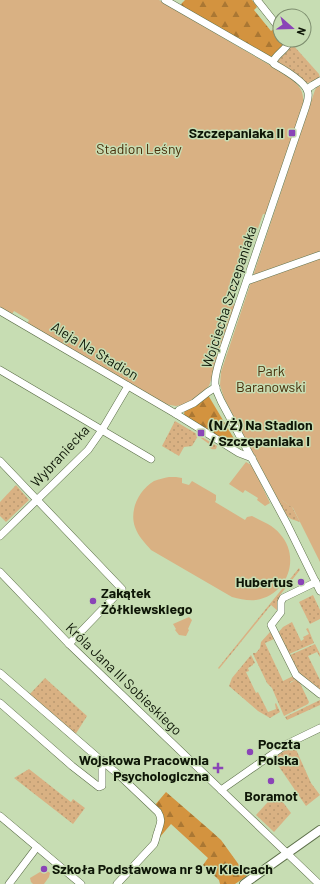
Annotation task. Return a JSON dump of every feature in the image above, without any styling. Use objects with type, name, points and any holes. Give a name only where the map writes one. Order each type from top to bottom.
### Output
[{"type":"main road","points":[[244,884],[320,830]]},
{"type":"street","points":[[165,0],[273,62],[294,77],[307,90],[313,84],[320,81]]},
{"type":"street","points":[[257,0],[272,19]]},
{"type":"street","points":[[273,62],[285,48]]},
{"type":"street","name":"Wojciecha Szczepaniaka","points":[[307,90],[308,97],[306,106],[218,368],[216,387],[221,401],[287,524],[320,591]]},
{"type":"street","points":[[247,281],[320,255]]},
{"type":"street","name":"Aleja Na Stadion","points":[[0,311],[176,414],[239,453],[252,458]]},
{"type":"street","points":[[0,370],[150,459]]},
{"type":"street","name":"Wybraniecka","points":[[0,536],[88,450],[102,430],[128,386]]},
{"type":"street","points":[[176,414],[179,410],[194,403],[216,387]]},
{"type":"street","points":[[0,461],[122,589],[68,644]]},
{"type":"street","name":"Króla Jana III Sobieskiego","points":[[0,572],[68,644],[319,884]]},
{"type":"street","points":[[316,582],[282,598],[281,612],[271,625],[296,675],[320,694]]},
{"type":"street","points":[[0,673],[102,760],[158,812],[161,823],[154,844],[117,884]]},
{"type":"street","points":[[0,703],[72,766],[99,787],[102,786],[102,760]]},
{"type":"street","points":[[221,790],[286,744],[320,728]]},
{"type":"street","points":[[0,816],[81,884]]},
{"type":"street","points":[[10,884],[37,847]]},
{"type":"green space","name":"Stadion Leśny","points":[[0,0],[159,0],[285,74],[297,84],[302,91],[303,107],[268,215],[263,214],[232,303],[237,305],[209,386],[187,404],[176,406],[164,404],[27,324],[29,320],[14,311],[12,314],[0,308]]},
{"type":"green space","points":[[185,0],[252,0],[257,7],[254,10],[271,31],[272,30],[272,48],[280,48],[272,56],[268,57],[182,7],[182,3]]},
{"type":"green space","points":[[290,48],[296,48],[319,74],[320,78],[308,83],[304,82],[278,63],[278,58]]},
{"type":"green space","name":"Park Baranowski","points":[[320,86],[320,562],[293,508],[276,496],[224,398],[220,385],[221,372],[315,90]]},
{"type":"green space","points":[[208,395],[236,442],[232,444],[185,416],[185,411]]},
{"type":"green space","points":[[175,421],[217,446],[216,449],[209,447],[209,444],[198,436],[192,446],[184,447],[179,456],[162,446]]},
{"type":"green space","points":[[246,462],[253,467],[270,503],[265,506],[257,500],[258,498],[245,490],[243,493],[229,484]]},
{"type":"green space","points":[[169,477],[182,478],[182,483],[189,485],[192,481],[216,495],[215,502],[245,520],[247,517],[252,516],[270,526],[280,534],[290,553],[290,564],[288,574],[276,591],[267,597],[256,600],[232,597],[151,550],[136,530],[133,521],[134,507],[140,495],[149,485],[154,481]]},
{"type":"green space","points":[[16,485],[29,500],[6,522],[0,516],[0,502]]},
{"type":"green space","points":[[278,495],[283,501],[292,507],[300,522],[287,516],[276,496]]},
{"type":"green space","points":[[299,568],[300,570],[280,595],[281,597],[278,600],[278,611],[271,605],[219,669],[218,668]]},
{"type":"green space","points":[[313,595],[320,610],[320,619],[310,624],[299,602]]},
{"type":"green space","points":[[189,617],[192,620],[186,636],[179,635],[173,624]]},
{"type":"green space","points":[[292,622],[301,641],[304,639],[303,637],[309,634],[306,629],[308,628],[314,643],[287,655],[277,634],[283,627]]},
{"type":"green space","points":[[270,632],[276,640],[274,639],[265,643],[283,681],[293,676],[295,680],[290,683],[297,679],[309,702],[308,704],[284,716],[272,688],[267,683],[253,654],[260,648],[261,642]]},
{"type":"green space","points":[[315,644],[320,657],[317,652],[308,656],[320,680],[320,693],[296,673],[288,656]]},
{"type":"green space","points":[[251,655],[255,663],[248,668],[249,671],[246,672],[256,693],[258,692],[268,712],[276,709],[276,703],[280,712],[270,718],[258,711],[229,686],[232,678]]},
{"type":"green space","points":[[45,678],[87,716],[75,735],[29,695]]},
{"type":"green space","points":[[320,700],[320,705],[287,720],[285,717]]},
{"type":"green space","points":[[294,745],[311,783],[320,795],[306,806],[273,758]]},
{"type":"green space","points":[[29,769],[71,802],[73,799],[85,808],[73,824],[14,778]]},
{"type":"green space","points":[[166,792],[221,840],[247,876],[235,884],[220,884],[219,880],[203,865],[208,858],[171,824],[160,837],[159,834],[164,824],[155,805]]},
{"type":"green space","points":[[276,793],[291,813],[274,832],[256,815]]},
{"type":"green space","points":[[45,869],[50,873],[44,884],[33,884],[30,878]]},
{"type":"place","name":"Szczepaniaka II","points":[[292,133]]},
{"type":"place","name":"(N/Ż) Na Stadion / Szczepaniaka I","points":[[201,433]]},
{"type":"place","name":"Hubertus","points":[[301,582]]},
{"type":"place","name":"Zakątek Żółkiewskiego","points":[[93,601]]},
{"type":"place","name":"Poczta Polska","points":[[250,752]]},
{"type":"place","name":"Wojskowa Pracownia Psychologiczna","points":[[218,768]]},
{"type":"place","name":"Boramot","points":[[271,781]]},
{"type":"place","name":"Szkoła Podstawowa nr 9 w Kielcach","points":[[44,869]]}]
